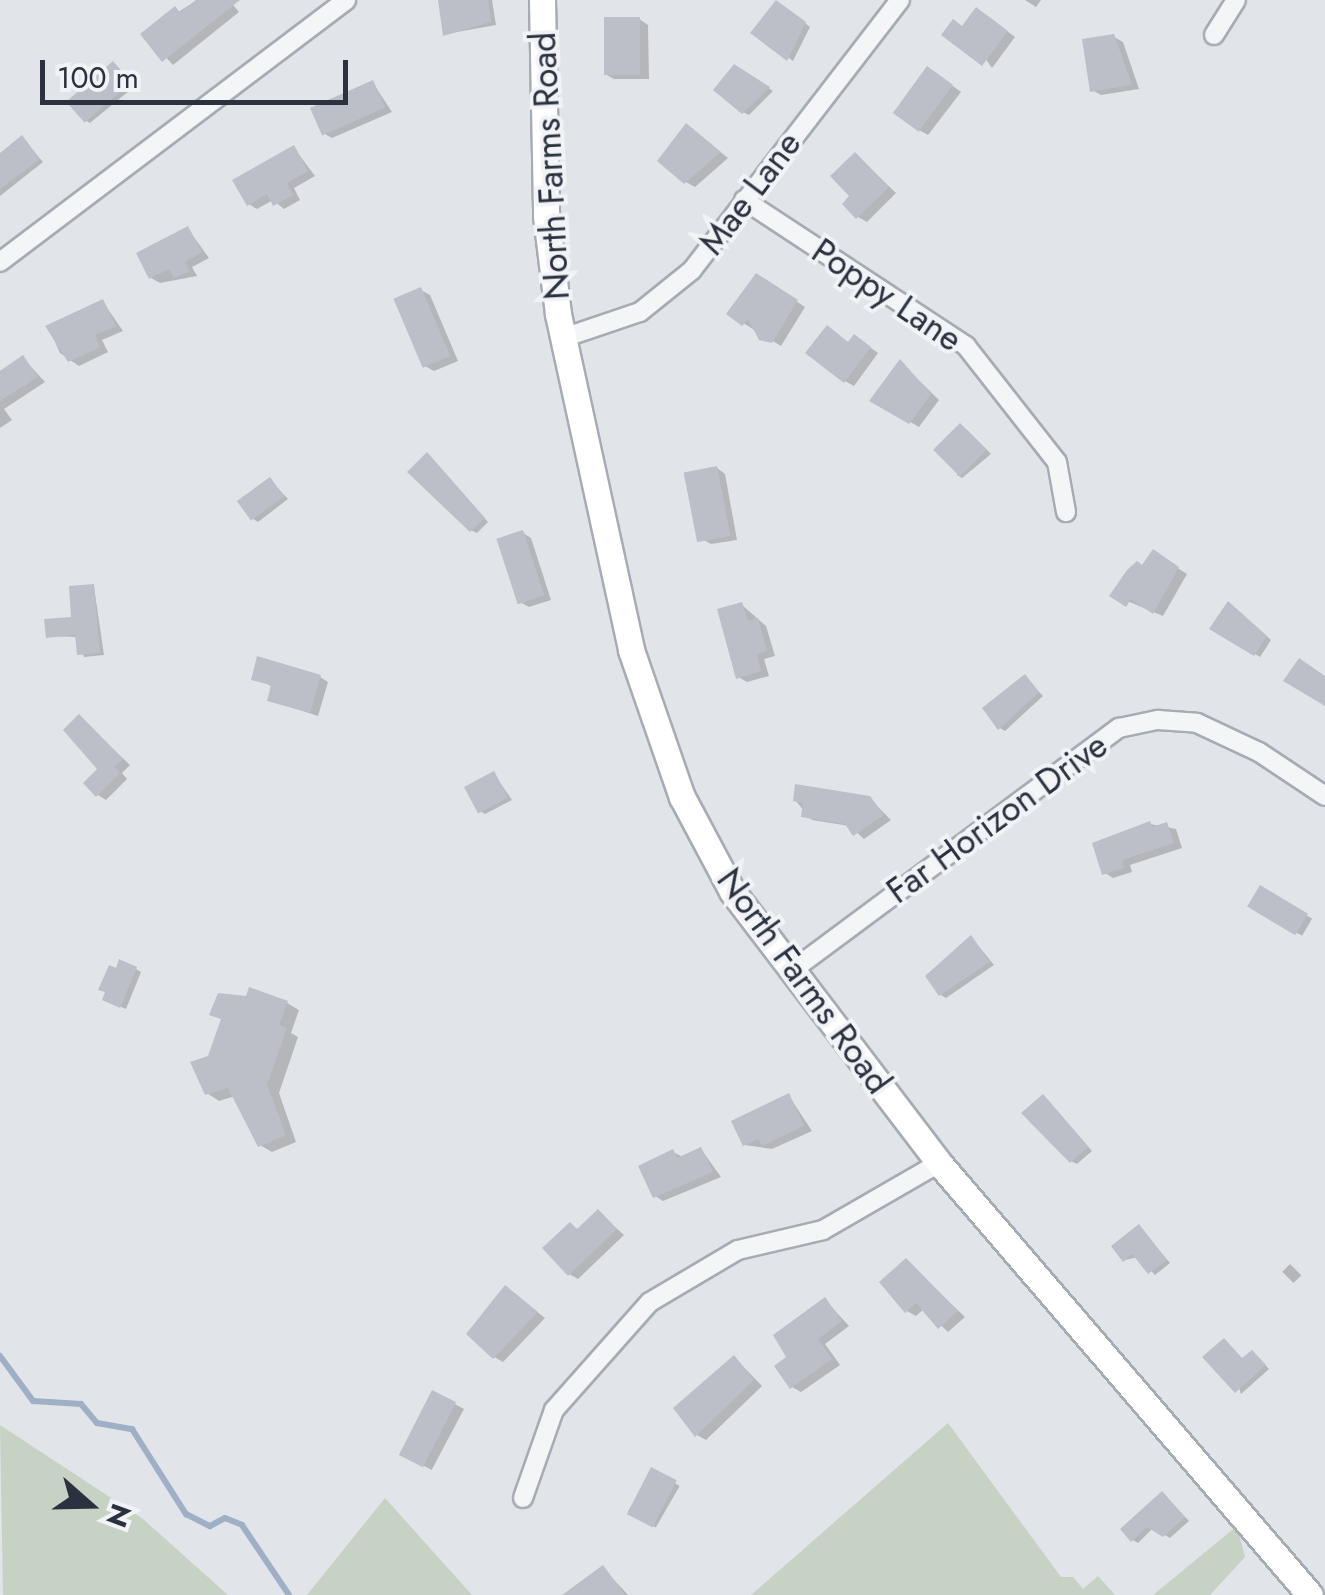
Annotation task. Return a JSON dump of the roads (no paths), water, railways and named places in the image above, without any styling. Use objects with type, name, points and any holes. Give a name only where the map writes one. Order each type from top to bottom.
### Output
[{"type":"main road","name":"North Farms Road","points":[[542,0],[546,216],[562,338],[631,650],[654,726],[732,891],[939,1163],[1310,1595]]},
{"type":"street","points":[[0,262],[346,0]]},
{"type":"street","name":"Mae Lane","points":[[562,338],[640,312],[692,270],[900,0]]},
{"type":"street","points":[[1214,35],[1236,0]]},
{"type":"street","name":"Poppy Lane","points":[[744,200],[966,346],[1058,462],[1066,512]]},
{"type":"street","name":"Far Horizon Drive","points":[[790,972],[1119,728],[1158,720],[1197,723],[1259,752],[1325,796]]},
{"type":"street","points":[[523,1498],[554,1410],[650,1302],[738,1250],[823,1230],[939,1163]]},
{"type":"waterway","points":[[0,1356],[33,1401],[81,1404],[97,1423],[132,1429],[186,1514],[210,1526],[225,1518],[242,1525],[289,1595]]}]
